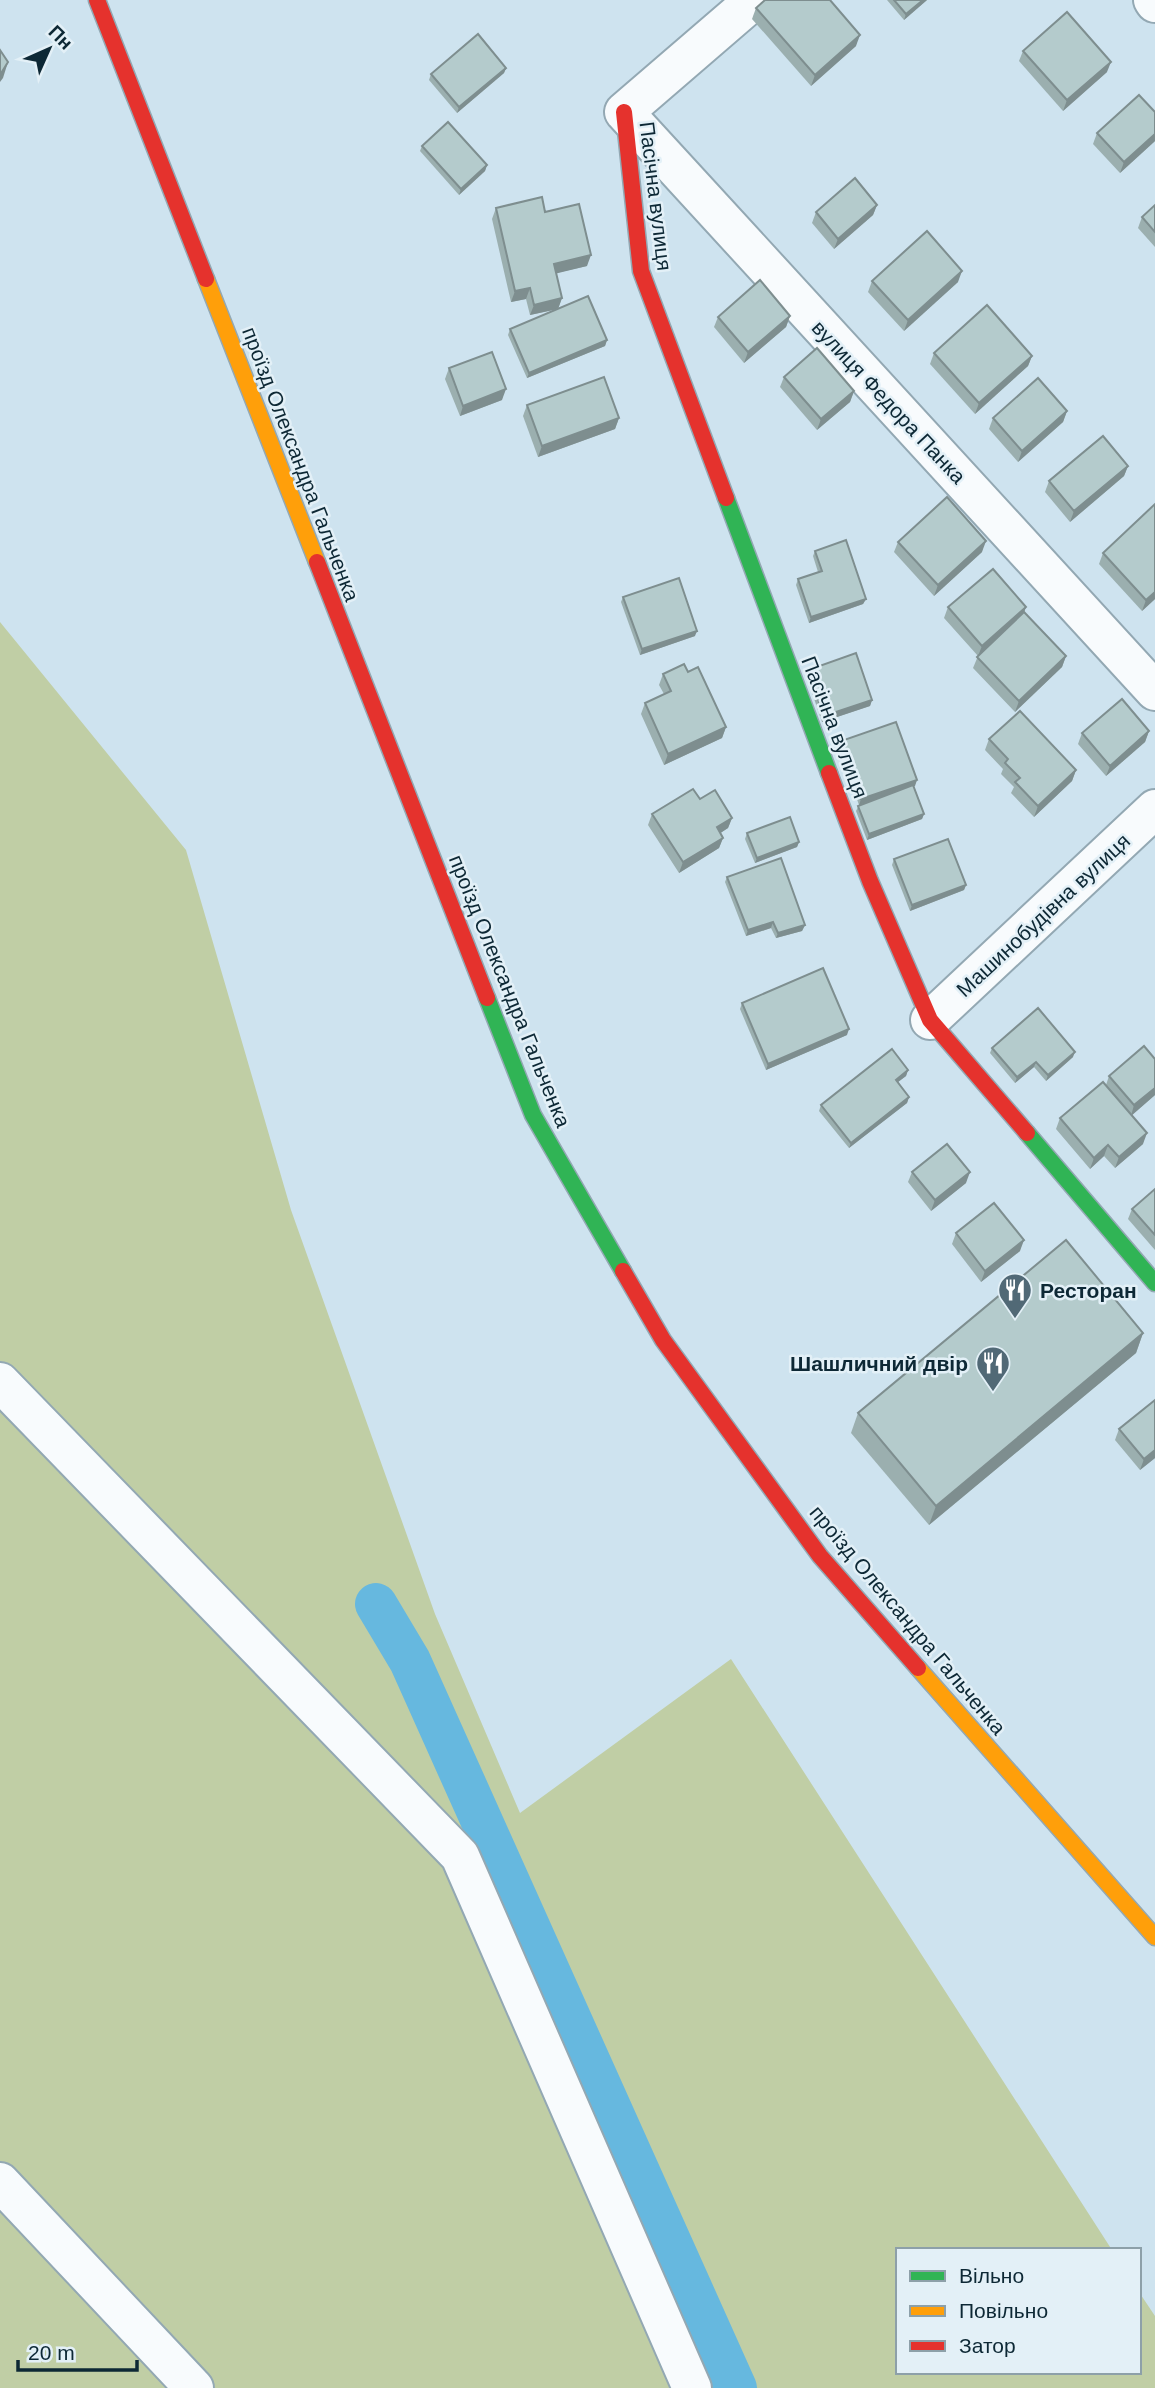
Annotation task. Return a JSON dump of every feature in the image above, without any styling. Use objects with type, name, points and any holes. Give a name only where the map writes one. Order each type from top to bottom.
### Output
[{"type":"main road","name":"проїзд Олександра Гальченка","points":[[97,0],[533,1115],[663,1340],[820,1556],[1155,1937]]},
{"type":"main road","name":"Пасічна вулиця","points":[[624,112],[641,271],[870,881],[930,1020],[1155,1283]]},
{"type":"street","points":[[624,112],[754,0]]},
{"type":"street","name":"вулиця Федора Панка","points":[[624,112],[1155,691]]},
{"type":"street","name":"Машинобудівна вулиця","points":[[930,1020],[1155,809]]},
{"type":"street","points":[[0,1382],[460,1856],[692,2388]]},
{"type":"street","points":[[0,2182],[194,2388]]},
{"type":"green space","points":[[0,622],[186,850],[291,1210],[435,1614],[520,1813],[731,1659],[1111,2248],[896,2248],[896,2374],[1141,2374],[1141,2295],[1155,2316],[1155,2388],[0,2388]]},
{"type":"building","points":[[765,0],[830,0],[860,35],[815,75],[756,8]]},
{"type":"building","points":[[894,0],[923,0],[906,14]]},
{"type":"building","points":[[1067,12],[1111,62],[1067,100],[1023,51]]},
{"type":"building","points":[[478,34],[506,68],[459,107],[431,74]]},
{"type":"building","points":[[0,50],[8,62],[0,75]]},
{"type":"building","points":[[1139,95],[1155,112],[1155,134],[1124,162],[1097,133]]},
{"type":"building","points":[[448,122],[487,165],[461,189],[422,146]]},
{"type":"building","points":[[855,178],[877,205],[838,239],[816,212]]},
{"type":"building","points":[[542,197],[545,212],[579,204],[591,255],[554,264],[562,298],[534,305],[530,288],[515,291],[496,208]]},
{"type":"building","points":[[1155,205],[1155,232],[1142,217]]},
{"type":"building","points":[[927,231],[962,271],[908,320],[872,281]]},
{"type":"building","points":[[760,280],[790,316],[748,352],[718,317]]},
{"type":"building","points":[[588,296],[607,340],[529,373],[510,329]]},
{"type":"building","points":[[987,305],[1032,356],[979,403],[934,353]]},
{"type":"building","points":[[817,348],[854,391],[821,419],[784,377]]},
{"type":"building","points":[[492,352],[506,389],[463,406],[449,368]]},
{"type":"building","points":[[604,377],[619,418],[542,446],[527,405]]},
{"type":"building","points":[[1038,378],[1067,411],[1022,451],[993,418]]},
{"type":"building","points":[[1103,436],[1128,466],[1074,511],[1049,481]]},
{"type":"building","points":[[947,497],[986,541],[938,585],[898,542]]},
{"type":"building","points":[[1155,504],[1155,592],[1146,600],[1103,553]]},
{"type":"building","points":[[846,540],[866,599],[811,617],[798,579],[822,571],[815,551]]},
{"type":"building","points":[[993,569],[1026,607],[982,646],[948,607]]},
{"type":"building","points":[[679,578],[697,631],[642,649],[623,597]]},
{"type":"building","points":[[1024,612],[1066,656],[1019,701],[977,657]]},
{"type":"building","points":[[856,653],[872,700],[824,716],[808,670]]},
{"type":"building","points":[[684,664],[688,672],[698,667],[726,727],[668,754],[645,703],[671,691],[663,674]]},
{"type":"building","points":[[1122,699],[1149,731],[1110,766],[1082,733]]},
{"type":"building","points":[[1020,711],[1076,770],[1038,806],[1015,782],[1020,778],[1005,763],[1008,759],[989,739]]},
{"type":"building","points":[[896,722],[917,780],[861,799],[841,741]]},
{"type":"building","points":[[913,785],[924,814],[869,834],[858,806]]},
{"type":"building","points":[[693,789],[700,799],[715,790],[732,818],[717,827],[723,838],[683,862],[652,814]]},
{"type":"building","points":[[790,817],[799,842],[757,858],[747,833]]},
{"type":"building","points":[[948,839],[966,885],[912,905],[894,859]]},
{"type":"building","points":[[781,858],[805,925],[778,933],[773,922],[748,930],[727,877]]},
{"type":"building","points":[[823,968],[849,1029],[768,1064],[742,1003]]},
{"type":"building","points":[[1038,1008],[1075,1052],[1048,1075],[1036,1062],[1017,1077],[992,1048]]},
{"type":"building","points":[[1144,1046],[1155,1059],[1155,1088],[1134,1105],[1109,1076]]},
{"type":"building","points":[[892,1049],[908,1070],[896,1080],[909,1097],[851,1143],[821,1105]]},
{"type":"building","points":[[1103,1082],[1147,1133],[1119,1157],[1108,1145],[1094,1158],[1060,1118]]},
{"type":"building","points":[[947,1144],[970,1172],[935,1200],[912,1172]]},
{"type":"building","points":[[1155,1189],[1155,1235],[1132,1209]]},
{"type":"building","points":[[994,1203],[1024,1240],[985,1271],[956,1233]]},
{"type":"building","name":"Шашличний двір","points":[[1066,1240],[1143,1333],[936,1506],[858,1413]]},
{"type":"building","points":[[1155,1400],[1155,1450],[1144,1459],[1119,1429]]},
{"type":"waterway","points":[[376,1604],[410,1661],[736,2388]]},
{"type":"traffic: fast","points":[[726,498],[829,773]]},
{"type":"traffic: fast","points":[[487,998],[533,1115],[623,1271]]},
{"type":"traffic: fast","points":[[1027,1133],[1155,1283]]},
{"type":"traffic: slow","points":[[206,279],[317,562]]},
{"type":"traffic: slow","points":[[918,1668],[1155,1937]]},
{"type":"traffic: jam","points":[[97,0],[206,279]]},
{"type":"traffic: jam","points":[[624,112],[641,271],[726,498]]},
{"type":"traffic: jam","points":[[317,562],[487,998]]},
{"type":"traffic: jam","points":[[829,773],[870,881],[930,1020],[1027,1133]]},
{"type":"traffic: jam","points":[[623,1271],[663,1340],[820,1556],[918,1668]]},
{"type":"place","name":"Ресторан","points":[[1015,1320]]},
{"type":"place","name":"Шашличний двір","points":[[993,1393]]}]
